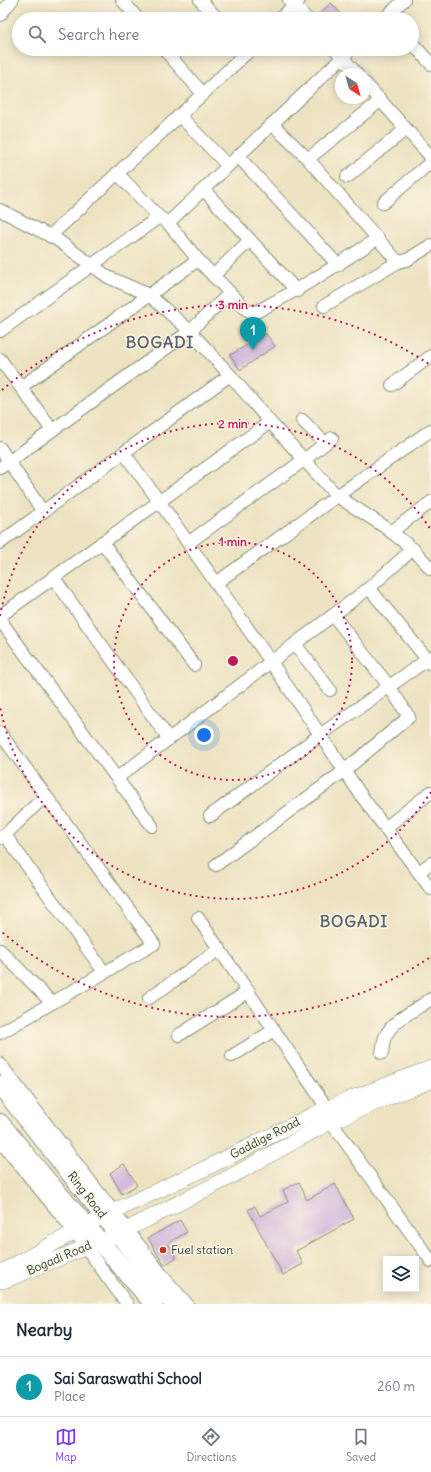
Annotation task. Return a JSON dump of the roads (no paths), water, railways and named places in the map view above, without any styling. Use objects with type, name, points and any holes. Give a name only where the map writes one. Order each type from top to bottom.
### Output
[{"type":"highway","name":"Ring Road","points":[[7,1087],[123,1231],[174,1304]]},
{"type":"highway","name":"Ring Road","points":[[0,1123],[49,1183],[93,1244],[154,1304]]},
{"type":"main road","name":"Gaddige Road","points":[[108,1214],[204,1169],[329,1115],[431,1068]]},
{"type":"main road","name":"Gaddige Road","points":[[123,1231],[228,1178],[329,1115],[391,1096],[431,1081]]},
{"type":"main road","name":"Bogadi Road","points":[[0,1273],[108,1214]]},
{"type":"main road","name":"Bogadi Road","points":[[0,1283],[123,1231]]},
{"type":"street","points":[[0,14],[12,0]]},
{"type":"street","points":[[122,0],[132,12]]},
{"type":"street","points":[[200,0],[211,12]]},
{"type":"street","points":[[393,12],[404,0]]},
{"type":"street","points":[[286,12],[294,2],[302,12]]},
{"type":"street","points":[[419,51],[431,64]]},
{"type":"street","points":[[170,56],[203,94]]},
{"type":"street","points":[[50,236],[242,56]]},
{"type":"street","points":[[0,331],[91,265],[163,220],[204,190],[339,56]]},
{"type":"street","points":[[346,56],[353,68]]},
{"type":"street","points":[[371,90],[431,157]]},
{"type":"street","points":[[308,159],[380,100]]},
{"type":"street","points":[[179,115],[228,166]]},
{"type":"street","points":[[272,124],[308,159],[398,262]]},
{"type":"street","points":[[347,177],[406,128]]},
{"type":"street","points":[[238,156],[338,265]]},
{"type":"street","points":[[383,203],[431,162]]},
{"type":"street","points":[[118,173],[163,220],[213,276],[246,309],[251,312],[256,312],[297,291],[378,238]]},
{"type":"street","points":[[204,190],[297,291]]},
{"type":"street","points":[[0,210],[56,239],[108,277],[149,294],[190,331],[336,496],[391,532],[413,549],[431,569]]},
{"type":"street","points":[[213,276],[250,240]]},
{"type":"street","points":[[324,306],[398,262],[407,260],[431,245]]},
{"type":"street","points":[[21,387],[198,260]]},
{"type":"street","points":[[5,464],[190,331],[230,293]]},
{"type":"street","points":[[392,385],[431,356]]},
{"type":"street","points":[[0,359],[52,430]]},
{"type":"street","points":[[0,543],[230,375]]},
{"type":"street","points":[[188,543],[304,460],[329,440],[302,420]]},
{"type":"street","points":[[0,616],[270,422]]},
{"type":"street","points":[[216,584],[336,496],[431,430]]},
{"type":"street","points":[[0,448],[5,464],[43,512]]},
{"type":"street","points":[[124,453],[271,662],[344,771],[431,889]]},
{"type":"street","points":[[391,532],[431,502]]},
{"type":"street","points":[[102,542],[194,665]]},
{"type":"street","points":[[117,778],[369,588],[413,549]]},
{"type":"street","points":[[53,577],[169,740]]},
{"type":"street","points":[[210,816],[389,686],[430,660],[369,588]]},
{"type":"street","points":[[216,865],[344,771],[409,717],[389,686],[333,615]]},
{"type":"street","points":[[0,620],[152,826]]},
{"type":"street","points":[[295,644],[330,690]]},
{"type":"street","points":[[0,733],[154,944],[0,1033]]},
{"type":"street","points":[[385,828],[431,792]]},
{"type":"street","points":[[45,796],[2,836],[104,972]]},
{"type":"street","points":[[419,872],[431,863]]},
{"type":"street","points":[[198,918],[249,992],[329,1115],[431,1261]]},
{"type":"street","points":[[149,998],[220,949]]},
{"type":"street","points":[[0,950],[52,1003]]},
{"type":"street","points":[[179,1035],[249,992]]},
{"type":"street","points":[[382,1053],[384,1038],[391,1028],[404,1017],[431,999]]},
{"type":"street","points":[[232,1056],[274,1030]]},
{"type":"street","points":[[0,1064],[7,1087]]},
{"type":"street","points":[[0,1141],[81,1229]]},
{"type":"street","points":[[123,1231],[187,1304]]},
{"type":"street","points":[[93,1244],[127,1304]]},
{"type":"place","name":"Sai Saraswathi School","points":[[253,350]]},
{"type":"place","name":"Fuel station","points":[[163,1250]]},
{"type":"district","name":"BOGADI","points":[[160,342]]},
{"type":"district","name":"BOGADI","points":[[354,921]]}]
